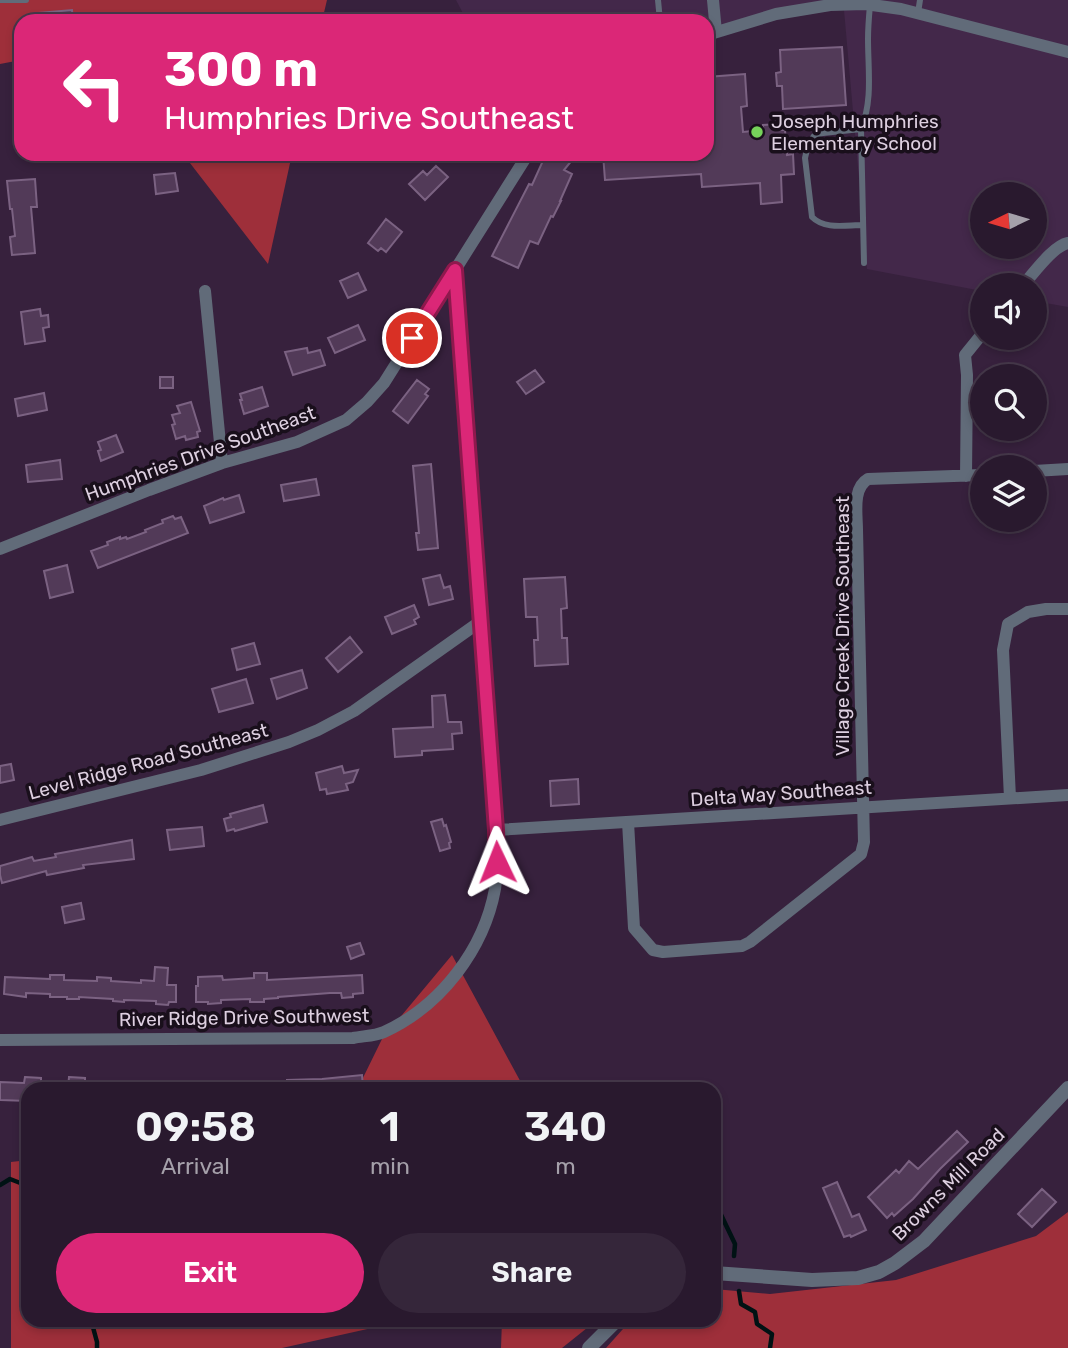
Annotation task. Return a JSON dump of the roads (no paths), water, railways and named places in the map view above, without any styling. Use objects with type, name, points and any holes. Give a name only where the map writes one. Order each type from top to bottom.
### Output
[{"type":"street","points":[[714,33],[776,14],[830,5],[919,7],[1068,52]]},
{"type":"street","name":"Humphries Drive Southeast","points":[[0,549],[222,463],[297,442],[346,420],[384,383],[523,161]]},
{"type":"street","points":[[1034,273],[1062,244],[1068,243]]},
{"type":"street","name":"River Ridge Drive Southwest","points":[[0,1040],[353,1038],[382,1033],[413,1016],[442,991],[466,960],[484,925],[495,889],[497,862],[455,270]]},
{"type":"street","points":[[205,291],[222,463]]},
{"type":"street","points":[[966,475],[965,355],[970,349]]},
{"type":"street","points":[[1047,471],[1068,470]]},
{"type":"street","name":"Village Creek Drive Southeast","points":[[628,822],[634,928],[653,950],[663,952],[742,946],[861,854],[864,842],[858,491],[868,479],[970,475]]},
{"type":"street","points":[[1010,798],[1003,650],[1009,624],[1028,612],[1068,608]]},
{"type":"street","name":"Level Ridge Road Southeast","points":[[0,820],[201,770],[289,742],[355,711],[481,621]]},
{"type":"street","name":"Delta Way Southeast","points":[[496,830],[1068,795]]},
{"type":"street","name":"Browns Mill Road","points":[[721,1274],[812,1280],[858,1279],[879,1272],[924,1241],[1068,1088]]},
{"type":"street","points":[[589,1348],[610,1327]]},
{"type":"lane","points":[[1,0],[26,0]]},
{"type":"lane","points":[[864,263],[861,129],[868,104],[870,5]]},
{"type":"lane","points":[[861,129],[814,136],[808,145],[805,158],[812,217],[827,225],[863,225]]},
{"type":"waterway","points":[[0,1185],[10,1179],[21,1183]]},
{"type":"waterway","points":[[721,1215],[735,1244],[734,1256]]},
{"type":"waterway","points":[[739,1291],[741,1304],[755,1312],[757,1324],[772,1334],[770,1348]]},
{"type":"waterway","points":[[93,1327],[97,1348]]},
{"type":"place","name":"Joseph Humphries Elementary School","points":[[757,132]]}]
